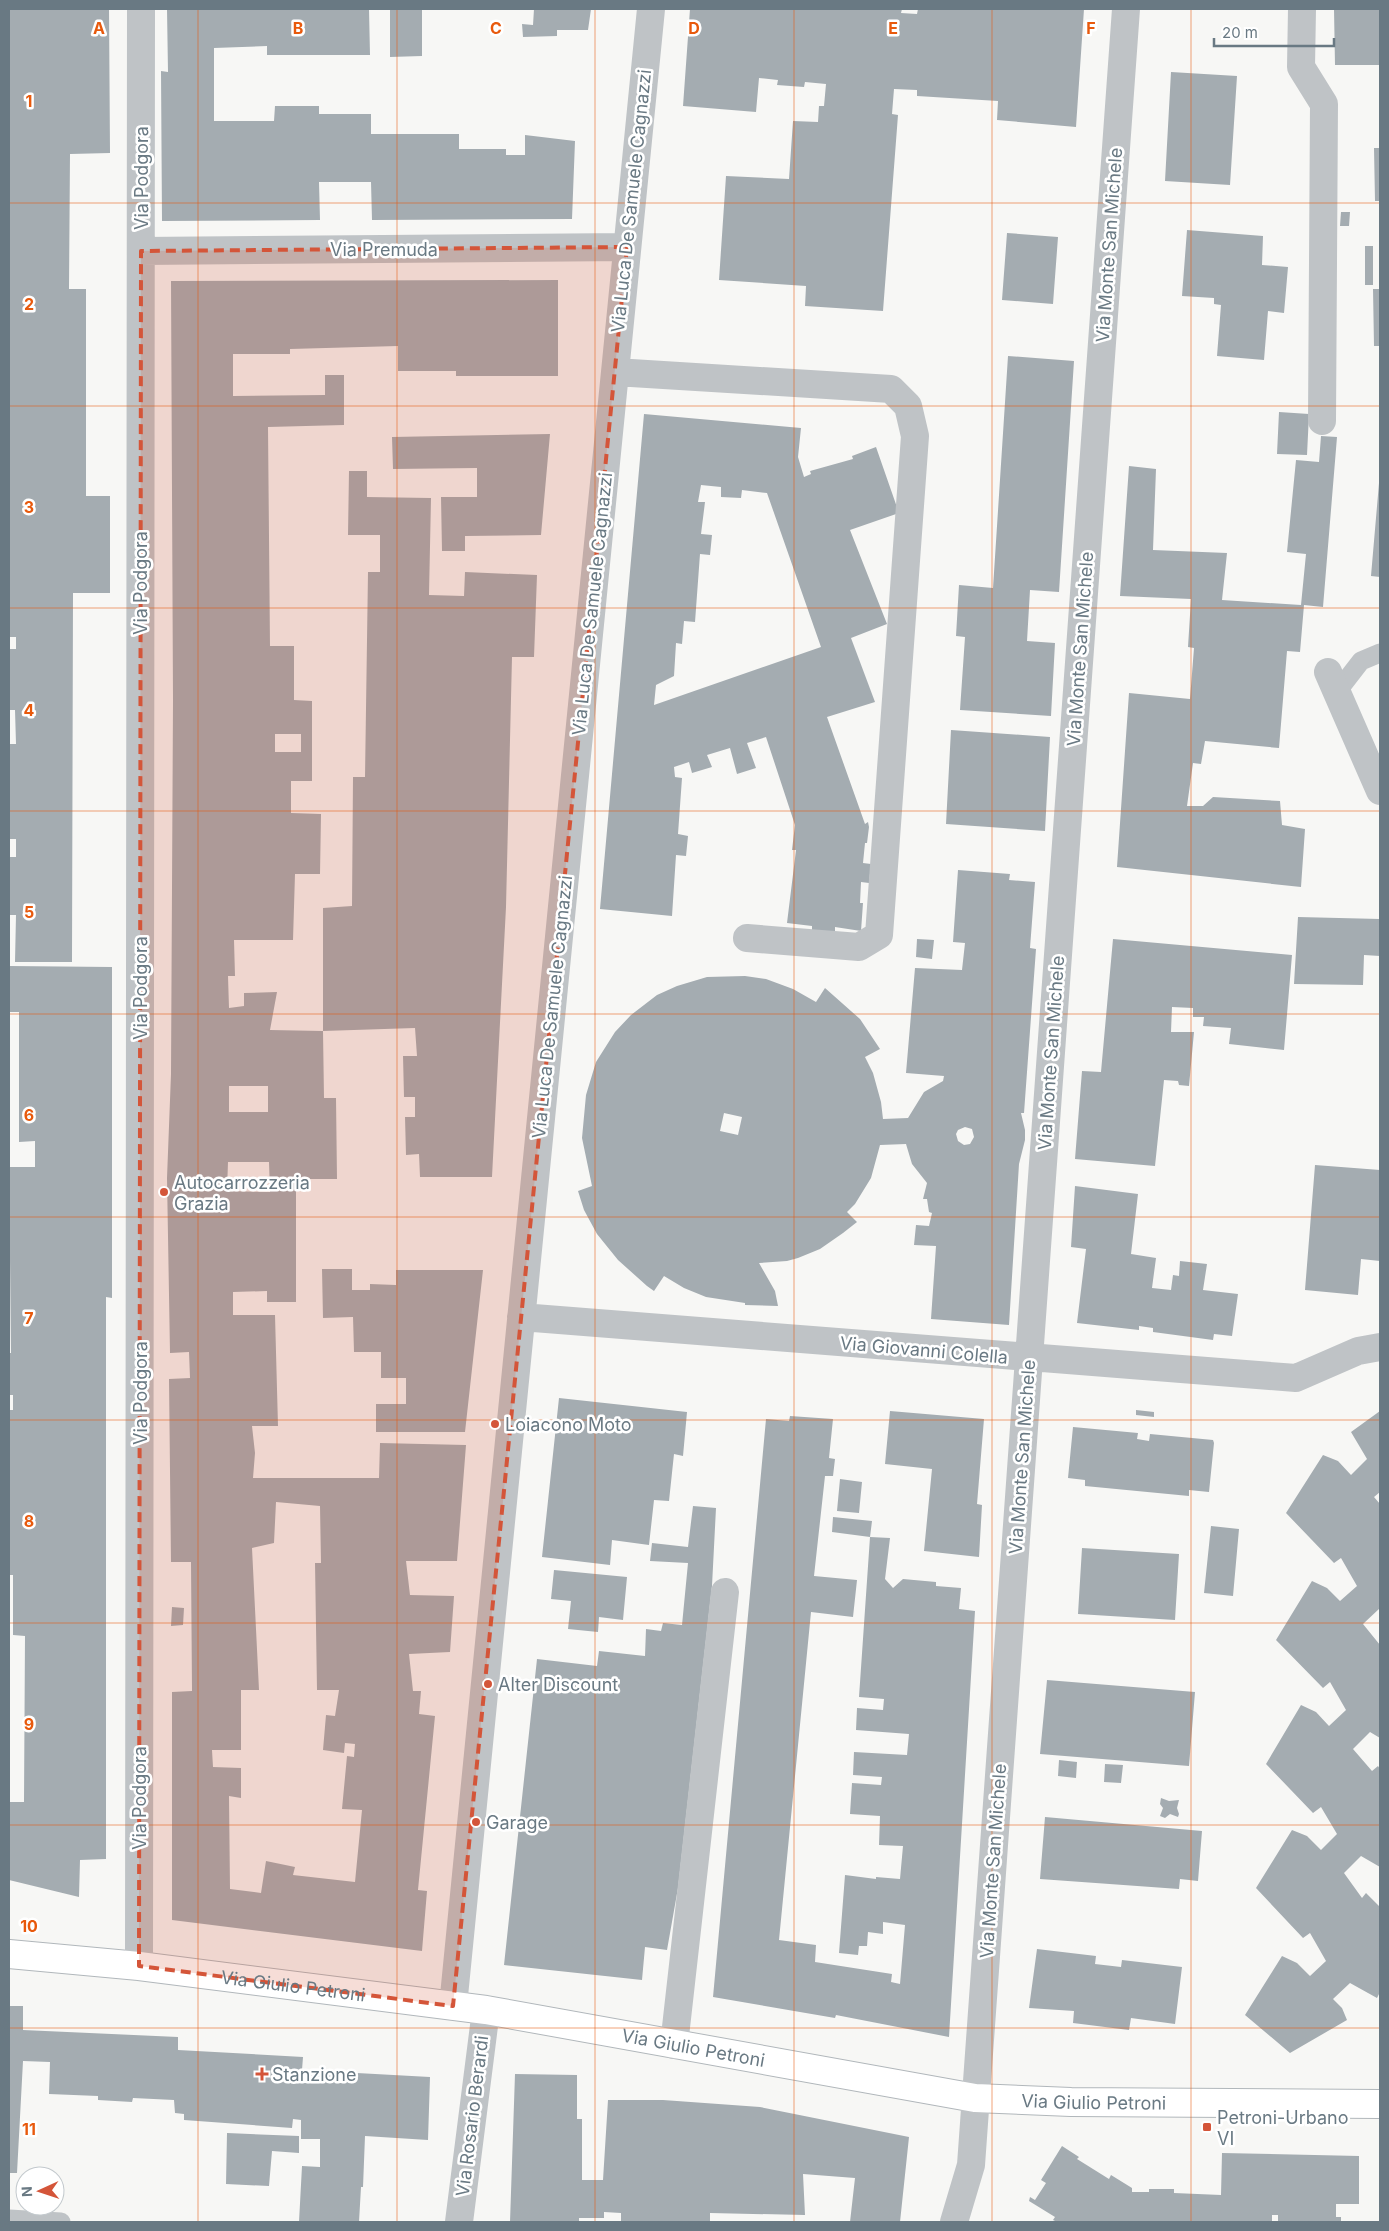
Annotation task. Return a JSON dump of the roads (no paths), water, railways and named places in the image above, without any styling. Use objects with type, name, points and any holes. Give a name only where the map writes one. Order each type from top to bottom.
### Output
[{"type":"street","name":"Via Podgora","points":[[139,1966],[141,9]]},
{"type":"street","name":"Via Luca De Samuele Cagnazzi","points":[[453,2006],[650,9]]},
{"type":"street","name":"Via Monte San Michele","points":[[954,2222],[971,2165],[1126,9]]},
{"type":"street","points":[[1302,9],[1301,67],[1324,104],[1322,421]]},
{"type":"street","name":"Via Premuda","points":[[141,251],[627,247]]},
{"type":"street","points":[[615,372],[891,389],[908,406],[915,436],[879,935],[860,947],[747,938]]},
{"type":"street","points":[[1333,682],[1380,791]]},
{"type":"street","name":"Via Giovanni Colella","points":[[521,1317],[1296,1378],[1358,1351],[1380,1346]]},
{"type":"street","points":[[674,2045],[725,1592]]},
{"type":"street","name":"Via Giulio Petroni","points":[[9,1954],[139,1966],[486,2010],[975,2098],[1071,2102],[1380,2104]]},
{"type":"street","name":"Via Rosario Berardi","points":[[459,2222],[486,2010]]},
{"type":"lane","points":[[1333,682],[1361,662],[1380,654]]},
{"type":"lane","points":[[9,2219],[61,2222]]},
{"type":"place","name":"Autocarrozzeria Grazia","points":[[164,1192]]},
{"type":"place","name":"Loiacono Moto","points":[[495,1424]]},
{"type":"place","name":"Alter Discount","points":[[488,1684]]},
{"type":"place","name":"Garage","points":[[476,1822]]},
{"type":"place","name":"Stanzione","points":[[262,2074]]},
{"type":"place","name":"Petroni-Urbano VI","points":[[1207,2127]]}]
